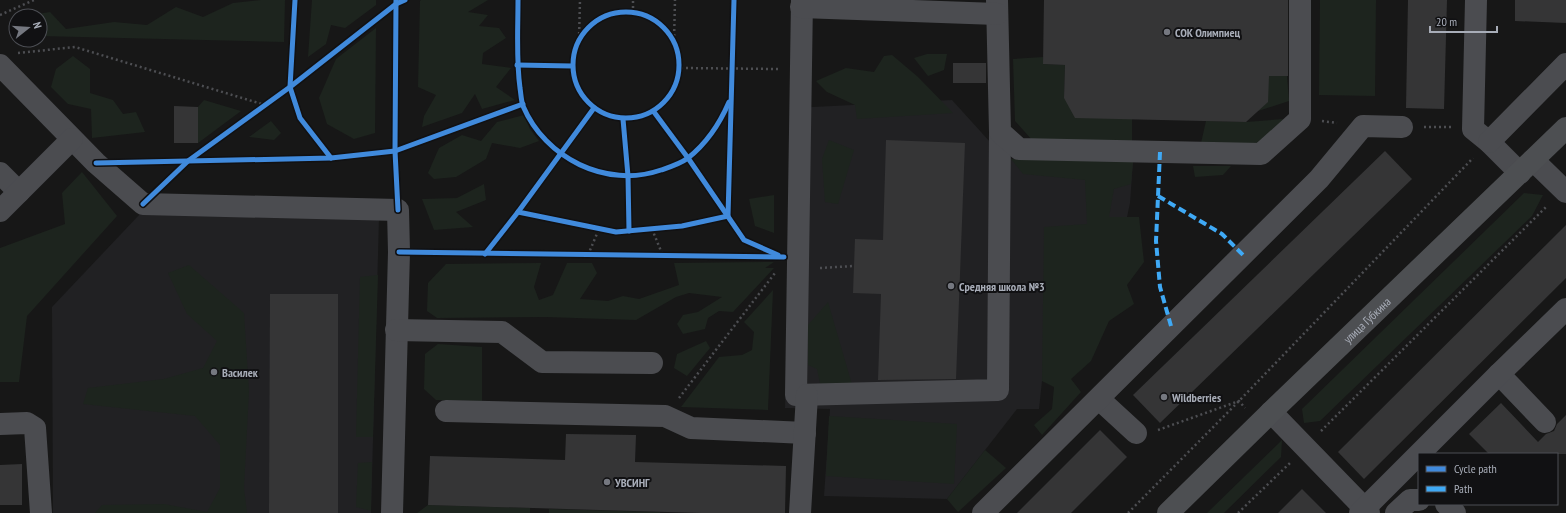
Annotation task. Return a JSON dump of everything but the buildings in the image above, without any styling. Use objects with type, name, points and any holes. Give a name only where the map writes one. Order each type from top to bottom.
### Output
[{"type":"main road","name":"улица Губкина","points":[[1168,513],[1566,128]]},
{"type":"lane","points":[[1000,132],[1019,149],[1261,154],[1300,119],[1300,0]]},
{"type":"lane","points":[[1476,0],[1481,136]]},
{"type":"lane","points":[[801,3],[997,7],[1000,132],[998,390],[796,395],[801,3]]},
{"type":"lane","points":[[7,59],[72,139],[96,163],[143,204],[398,210],[392,513]]},
{"type":"lane","points":[[1481,136],[1566,64]]},
{"type":"lane","points":[[983,513],[1319,179],[1363,126],[1402,127]]},
{"type":"lane","points":[[1481,136],[1565,191]]},
{"type":"lane","points":[[0,211],[72,139]]},
{"type":"lane","points":[[0,174],[18,192]]},
{"type":"lane","points":[[1421,453],[1566,309]]},
{"type":"lane","points":[[396,330],[502,332],[542,362],[652,363]]},
{"type":"lane","points":[[1499,374],[1545,422]]},
{"type":"lane","points":[[800,513],[807,395]]},
{"type":"lane","points":[[1098,399],[1136,433]]},
{"type":"lane","points":[[446,411],[665,416],[691,428],[804,433]]},
{"type":"lane","points":[[1265,418],[1304,447],[1364,511],[1418,456]]},
{"type":"lane","points":[[0,424],[27,423],[35,428],[41,513]]},
{"type":"lane","points":[[1396,513],[1410,500],[1418,500]]},
{"type":"lane","points":[[1447,505],[1455,513]]},
{"type":"path","points":[[0,15],[34,0]]},
{"type":"path","points":[[295,0],[290,87],[300,118],[330,158]]},
{"type":"path","points":[[396,0],[395,151],[398,210]]},
{"type":"path","points":[[143,204],[188,161],[290,87],[396,4],[405,0]]},
{"type":"path","points":[[518,0],[517,65],[522,104],[531,122],[544,139],[560,154],[588,169],[608,175],[628,176],[652,174],[675,166],[688,158],[709,137],[722,118],[731,98]]},
{"type":"path","points":[[580,0],[579,40],[572,66],[577,86],[594,108],[606,115],[623,119],[642,116],[654,112],[674,90],[681,68],[674,41],[675,0]]},
{"type":"path","points":[[632,13],[633,0]]},
{"type":"path","points":[[728,216],[734,0]]},
{"type":"path","points":[[579,40],[595,22],[611,14],[632,13],[651,18],[674,41]]},
{"type":"path","points":[[7,59],[75,47],[265,105]]},
{"type":"path","points":[[517,65],[572,66]]},
{"type":"path","points":[[681,68],[732,68],[800,71]]},
{"type":"path","points":[[96,163],[330,158],[395,151],[522,104]]},
{"type":"path","points":[[484,254],[518,212],[594,108]]},
{"type":"path","points":[[398,252],[663,256],[777,256],[744,240],[688,158],[654,112]]},
{"type":"path","points":[[623,119],[628,176],[629,231]]},
{"type":"path","points":[[1300,119],[1363,126]]},
{"type":"path","points":[[1128,513],[1239,401],[1481,136],[1452,127],[1402,127]]},
{"type":"path","points":[[1238,513],[1565,191]]},
{"type":"path","points":[[518,212],[616,232],[682,226],[728,216]]},
{"type":"path","points":[[588,255],[599,229]]},
{"type":"path","points":[[652,229],[663,256]]},
{"type":"path","points":[[665,416],[769,282],[777,269]]},
{"type":"path","points":[[1239,401],[1265,418]]},
{"type":"path","points":[[1136,433],[1152,432],[1239,401]]},
{"type":"shaded area","points":[[261,0],[285,0],[284,42],[48,36],[48,12],[50,12],[66,29],[114,22],[147,25],[176,7],[203,17],[233,3]]},
{"type":"shaded area","points":[[312,0],[376,0],[376,5],[345,28],[331,25],[326,44],[308,57]]},
{"type":"shaded area","points":[[421,0],[488,0],[468,12],[488,15],[479,26],[499,28],[506,38],[483,53],[482,64],[511,68],[496,87],[515,100],[482,109],[475,94],[462,113],[422,127],[424,116],[436,95],[418,87]]},
{"type":"shaded area","points":[[1320,0],[1376,0],[1375,96],[1319,95]]},
{"type":"shaded area","points":[[376,28],[375,133],[354,139],[327,124],[319,98],[336,59]]},
{"type":"shaded area","points":[[927,54],[947,54],[944,70],[928,76],[914,58]]},
{"type":"shaded area","points":[[892,55],[918,77],[953,113],[857,119],[855,105],[827,92],[816,81],[846,68],[874,72],[884,56]]},
{"type":"shaded area","points":[[73,56],[90,69],[90,93],[113,100],[123,114],[136,112],[145,132],[92,138],[91,109],[68,104],[51,87],[56,69]]},
{"type":"shaded area","points":[[1043,57],[1043,64],[1065,65],[1064,98],[1132,119],[1132,142],[1032,140],[1015,121],[1013,59]]},
{"type":"shaded area","points":[[1269,76],[1287,76],[1289,101],[1258,111]]},
{"type":"shaded area","points":[[204,100],[241,111],[198,143],[198,107]]},
{"type":"shaded area","name":"Средняя школа №3","points":[[952,100],[991,143],[993,158],[1133,162],[1130,203],[1109,302],[1042,381],[1039,409],[1017,409],[947,499],[824,496],[830,409],[785,408],[793,108]]},
{"type":"shaded area","points":[[524,115],[530,129],[539,141],[520,148],[492,143],[486,159],[456,177],[434,179],[428,173],[439,148],[462,135],[481,141],[497,122]]},
{"type":"shaded area","points":[[1283,119],[1272,136],[1251,146],[1201,143],[1206,121],[1246,122]]},
{"type":"shaded area","points":[[271,121],[281,133],[274,140],[249,137]]},
{"type":"shaded area","points":[[829,140],[854,150],[838,204],[825,202],[822,159]]},
{"type":"shaded area","points":[[1011,159],[1133,162],[1131,184],[1114,189],[1109,217],[1139,217],[1144,262],[1127,285],[1134,304],[1109,321],[1091,361],[1071,379],[1081,392],[1042,435],[1034,425],[1052,409],[1054,387],[1042,381],[1044,227],[1087,224],[1085,180],[1023,174]]},
{"type":"shaded area","points":[[1193,166],[1231,166],[1223,175],[1195,177]]},
{"type":"shaded area","points":[[82,172],[117,216],[27,316],[19,382],[0,382],[0,248],[65,224],[62,193]]},
{"type":"shaded area","points":[[484,184],[486,200],[456,212],[473,227],[434,230],[422,199],[457,198]]},
{"type":"shaded area","points":[[1524,193],[1543,195],[1532,216],[1320,421],[1304,423],[1302,409]]},
{"type":"shaded area","points":[[774,195],[774,233],[755,226],[749,199]]},
{"type":"shaded area","name":"Василек","points":[[140,214],[379,218],[371,513],[53,513],[52,307]]},
{"type":"shaded area","points":[[774,262],[765,268],[774,268],[733,312],[719,311],[708,318],[705,329],[683,334],[677,324],[683,315],[698,312],[722,297],[689,293],[676,297],[636,320],[546,317],[437,318],[427,311],[428,283],[446,264],[541,263],[534,287],[539,300],[553,295],[567,263],[592,263],[597,273],[580,299],[608,301],[623,296],[639,299],[679,285],[674,263]]},
{"type":"shaded area","points":[[189,265],[244,313],[249,391],[244,488],[247,513],[95,513],[102,505],[164,504],[207,512],[220,488],[220,445],[195,416],[83,404],[88,388],[164,379],[203,368],[217,341],[187,314],[168,273]]},
{"type":"shaded area","points":[[378,275],[373,437],[356,437],[360,277]]},
{"type":"shaded area","points":[[773,290],[768,410],[681,407],[719,357],[742,355],[752,350],[754,332],[744,322]]},
{"type":"shaded area","points":[[828,302],[853,388],[821,388],[817,369],[808,365],[808,325]]},
{"type":"shaded area","points":[[706,341],[710,348],[687,376],[674,368],[677,354]]},
{"type":"shaded area","points":[[438,344],[482,347],[482,401],[436,400],[424,389],[425,354]]},
{"type":"shaded area","points":[[829,416],[957,424],[954,484],[826,476]]},
{"type":"shaded area","points":[[1282,440],[1281,457],[1224,513],[1207,513]]},
{"type":"shaded area","points":[[985,450],[1006,468],[958,512],[947,499]]},
{"type":"shaded area","points":[[372,462],[371,511],[356,507],[358,463]]},
{"type":"shaded area","points":[[428,505],[530,508],[530,513],[417,513]]},
{"type":"shaded area","points":[[549,509],[660,512],[660,513],[549,513]]},
{"type":"marked path","points":[[1160,152],[1156,241],[1160,287],[1171,326]]},
{"type":"marked path","points":[[1158,196],[1222,234],[1243,255]]},
{"type":"cycle path","points":[[295,0],[290,87],[300,118],[331,158]]},
{"type":"cycle path","points":[[396,0],[395,151],[398,210]]},
{"type":"cycle path","points":[[143,204],[188,161],[290,87],[396,4],[405,0]]},
{"type":"cycle path","points":[[518,0],[518,66],[523,106],[533,124],[546,141],[562,154],[580,165],[599,172],[619,175],[640,175],[675,165],[688,158],[701,146],[717,125],[729,102]]},
{"type":"cycle path","points":[[594,108],[518,212],[616,232],[682,226],[728,216],[734,0]]},
{"type":"cycle path","points":[[626,12],[646,16],[663,28],[675,45],[679,65],[675,85],[663,102],[646,114],[626,118],[606,114],[589,102],[577,85],[573,65],[577,45],[589,28],[606,16],[626,12]]},
{"type":"cycle path","points":[[517,65],[572,66]]},
{"type":"cycle path","points":[[96,163],[331,158],[395,151],[523,104]]},
{"type":"cycle path","points":[[654,112],[688,158],[744,240],[778,255]]},
{"type":"cycle path","points":[[623,119],[628,176],[629,231]]},
{"type":"cycle path","points":[[485,254],[518,212]]},
{"type":"cycle path","points":[[399,252],[784,257]]},
{"type":"place","name":"СОК Олимпиец","points":[[1167,32]]},
{"type":"place","name":"Средняя школа №3","points":[[951,286]]},
{"type":"place","name":"Василек","points":[[214,372]]},
{"type":"place","name":"Wildberries","points":[[1164,397]]},
{"type":"place","name":"УВСИНГ","points":[[607,482]]}]
